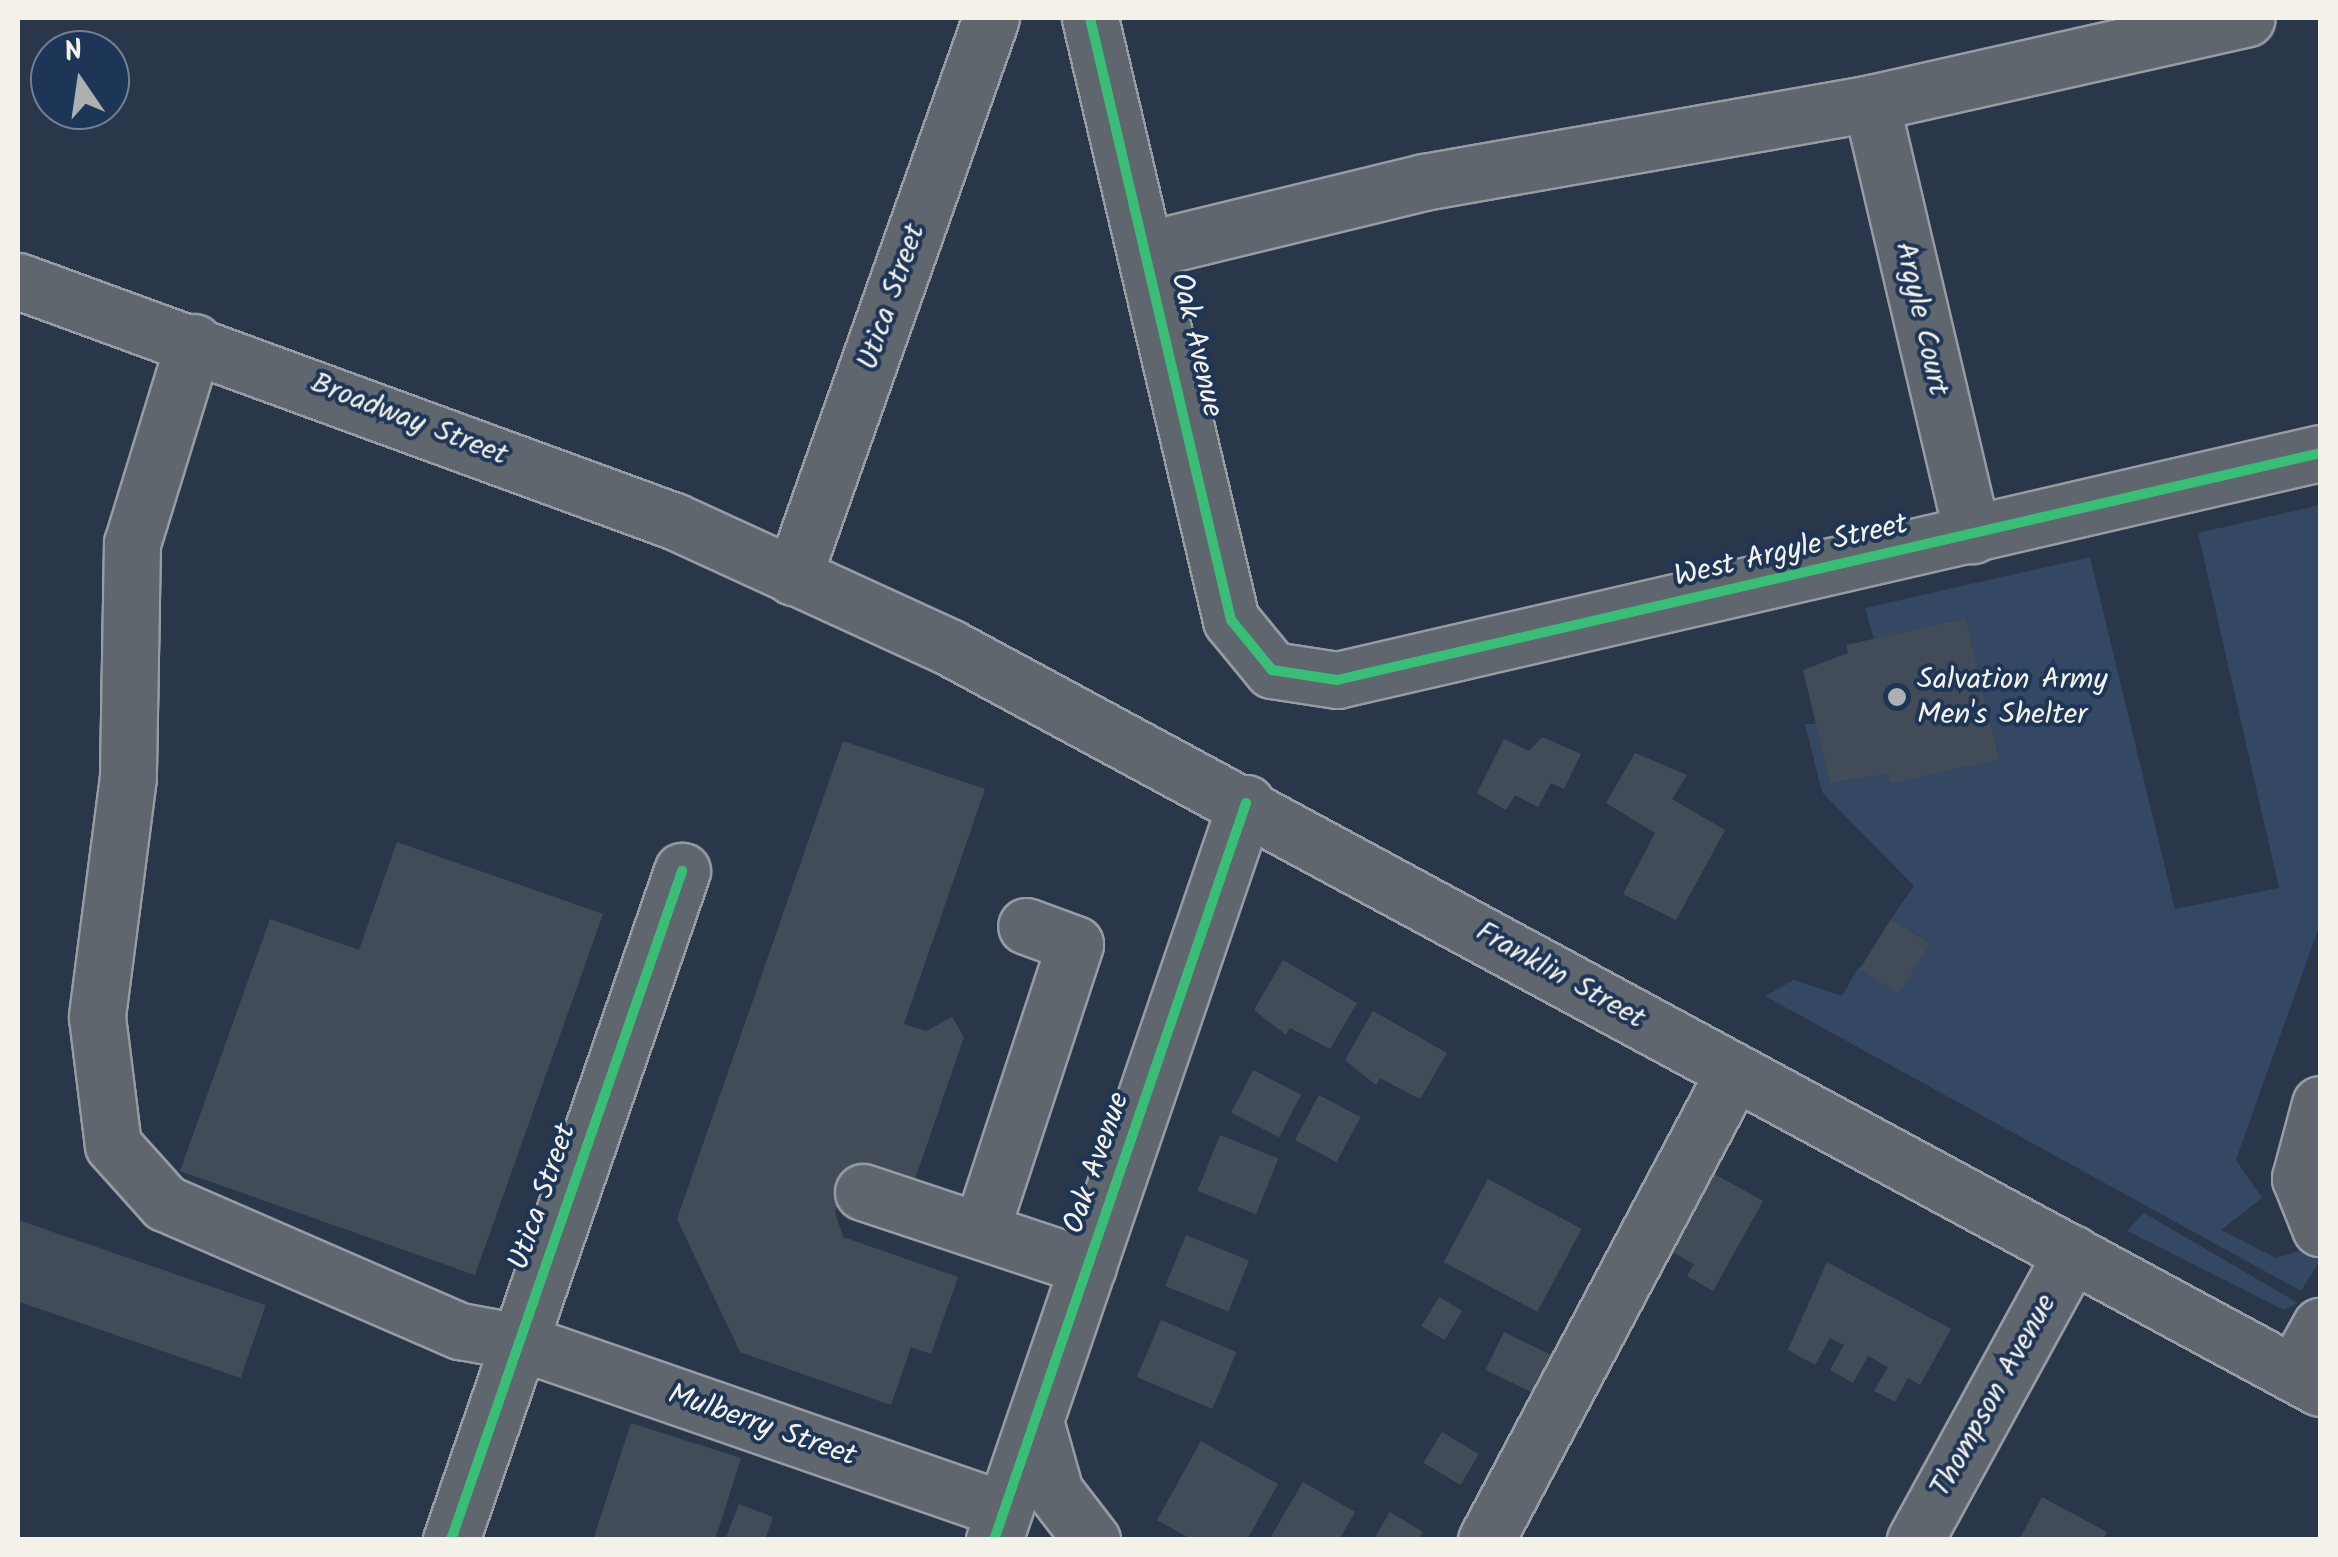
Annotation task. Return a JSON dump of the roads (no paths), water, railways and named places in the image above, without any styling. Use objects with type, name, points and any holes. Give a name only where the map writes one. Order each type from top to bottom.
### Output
[{"type":"street","name":"Utica Street","points":[[793,577],[991,18]]},
{"type":"street","name":"Oak Avenue","points":[[1090,18],[1149,249],[1231,620],[1272,670]]},
{"type":"street","points":[[1149,249],[1424,182],[1871,103],[2247,18]]},
{"type":"street","name":"Argyle Court","points":[[1871,103],[1972,535]]},
{"type":"street","name":"Broadway Street","points":[[18,282],[194,342],[674,521],[793,577]]},
{"type":"street","name":"Mulberry Street","points":[[194,342],[132,543],[128,777],[97,1016],[112,1145],[165,1203],[460,1331],[520,1342],[999,1524]]},
{"type":"street","name":"West Argyle Street","points":[[1272,670],[1337,680],[2320,453]]},
{"type":"street","name":"Franklin Street","points":[[793,577],[950,647],[1246,803],[2307,1381]]},
{"type":"street","name":"Oak Avenue","points":[[999,1524],[1246,803]]},
{"type":"street","name":"Utica Street","points":[[450,1540],[682,871]]},
{"type":"street","points":[[981,1230],[1075,944],[1026,926]]},
{"type":"street","points":[[1486,1540],[1734,1072]]},
{"type":"street","points":[[2320,1104],[2300,1178],[2320,1228]]},
{"type":"street","points":[[863,1192],[1088,1267]]},
{"type":"street","name":"Thompson Avenue","points":[[1916,1540],[2072,1253]]},
{"type":"street","points":[[2307,1381],[2320,1326]]},
{"type":"street","points":[[1035,1420],[1056,1492],[1092,1540]]},
{"type":"place","name":"Salvation Army Men's Shelter","points":[[1897,697]]}]
